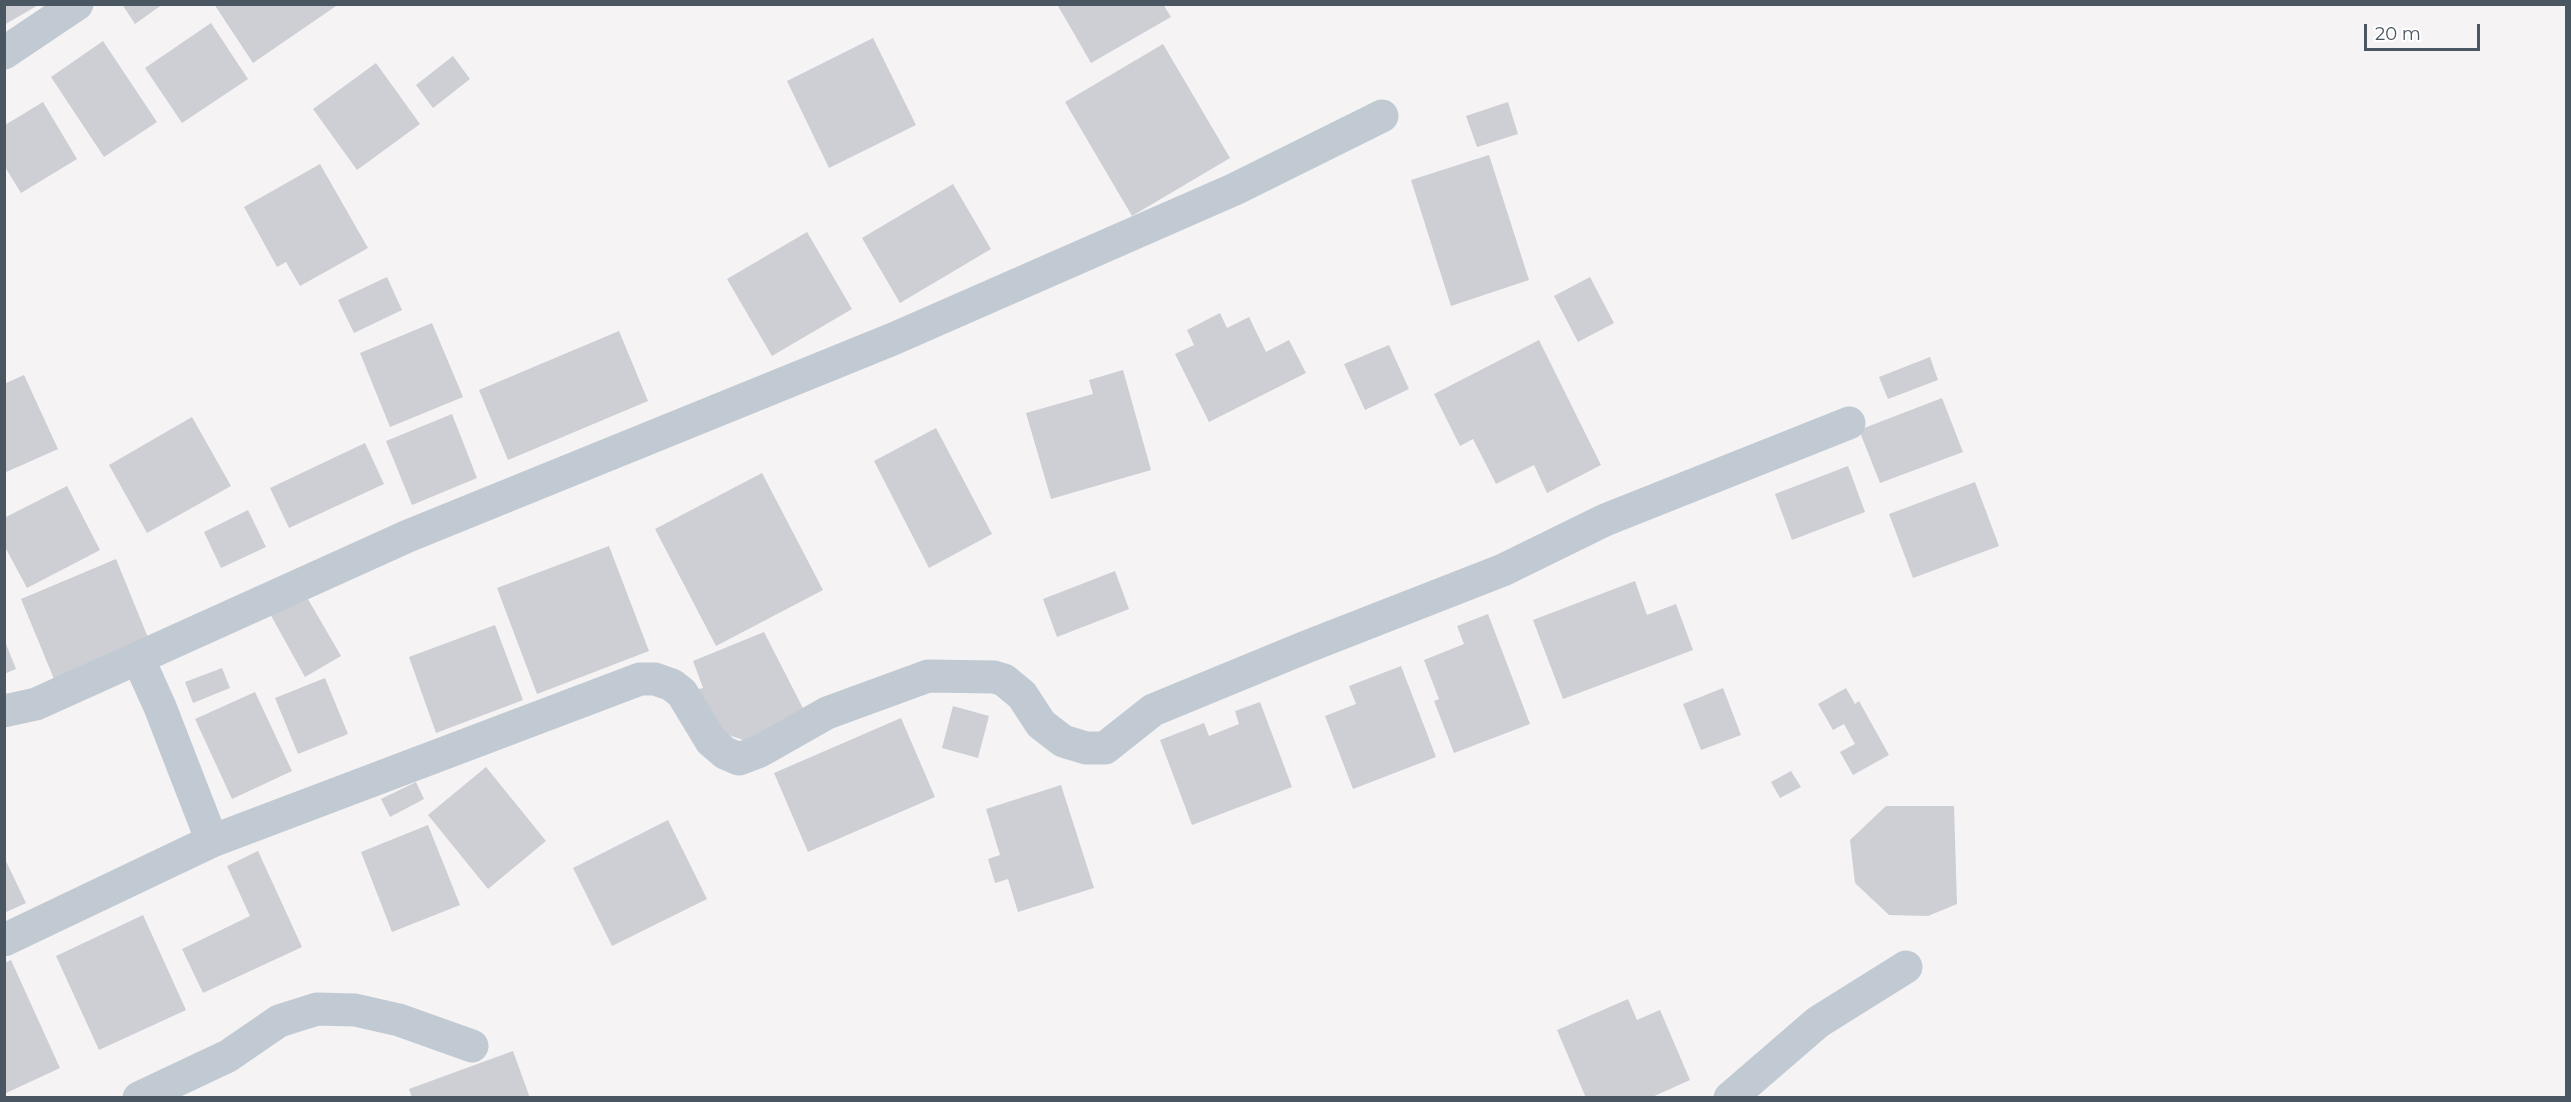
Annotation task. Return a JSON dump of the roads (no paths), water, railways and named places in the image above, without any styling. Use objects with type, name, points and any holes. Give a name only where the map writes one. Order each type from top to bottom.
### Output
[{"type":"street","points":[[4,53],[77,4]]},
{"type":"street","points":[[4,711],[36,704],[428,527],[893,339],[1235,189],[1383,116]]},
{"type":"street","points":[[4,940],[212,841],[640,679],[655,679],[672,685],[682,693],[711,741],[725,753],[739,759],[760,751],[827,713],[928,676],[994,677],[1004,680],[1012,684],[1041,724],[1057,737],[1086,748],[1105,748],[1153,710],[1503,570],[1605,520],[1849,423]]},
{"type":"street","points":[[138,658],[160,707],[212,841]]},
{"type":"street","points":[[1730,1098],[1818,1022],[1906,967]]},
{"type":"street","points":[[139,1098],[228,1056],[279,1021],[317,1009],[355,1010],[388,1018],[472,1046]]}]
